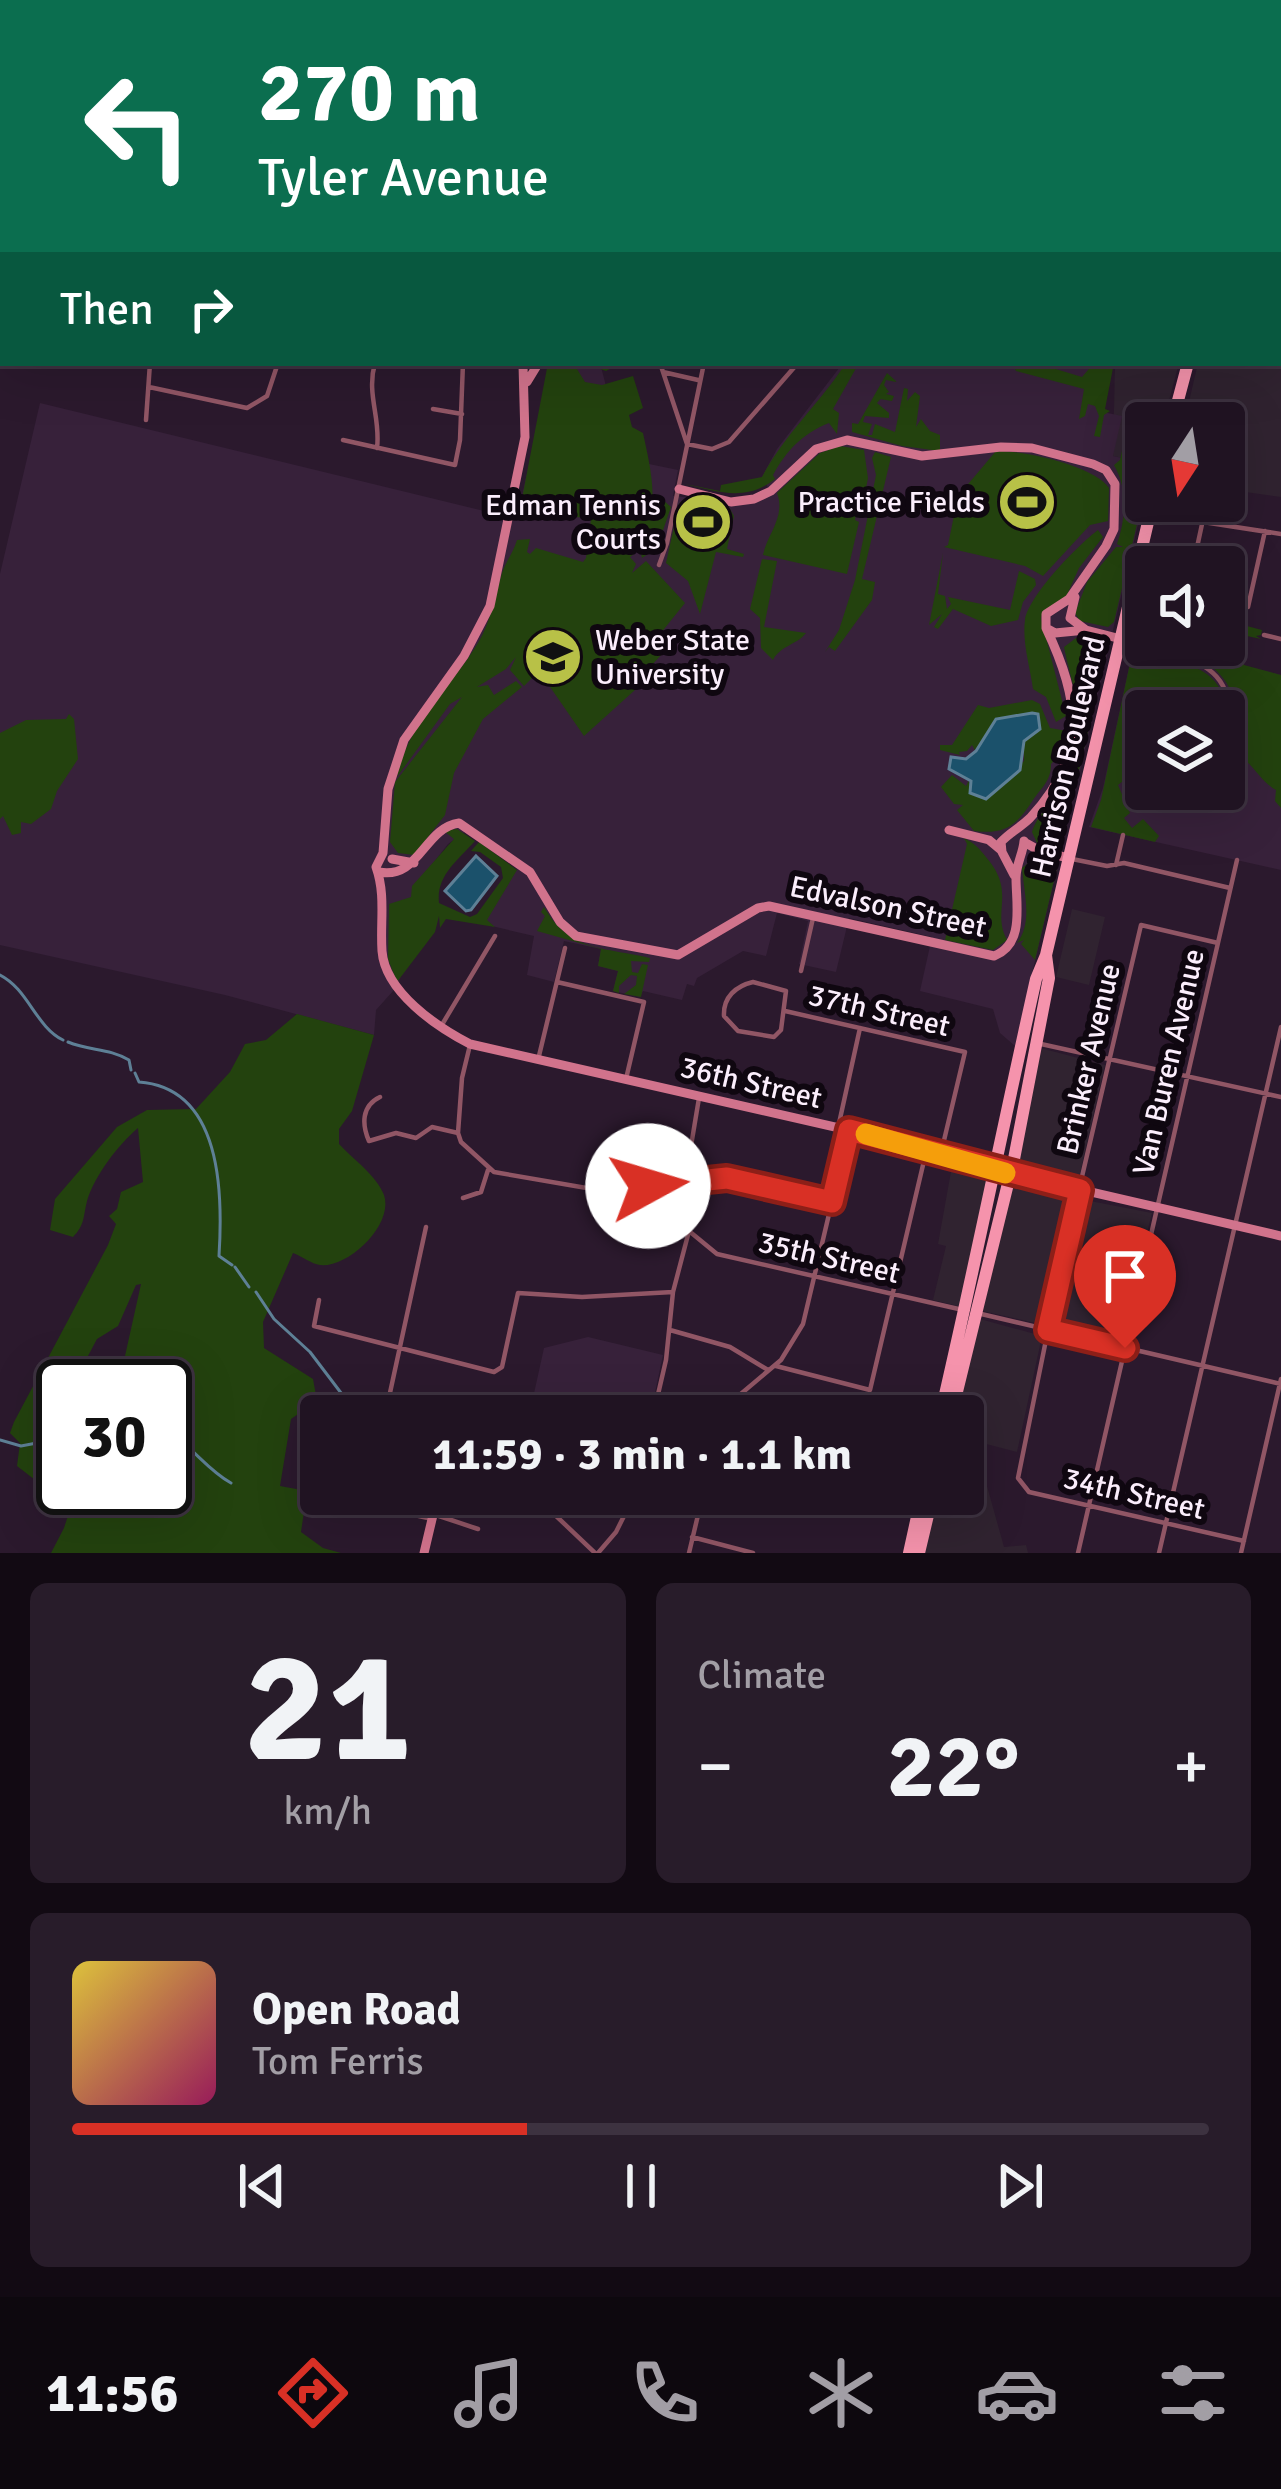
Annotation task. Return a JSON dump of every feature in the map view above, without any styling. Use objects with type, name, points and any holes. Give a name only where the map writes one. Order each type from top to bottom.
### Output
[{"type":"main road","points":[[1178,402],[1187,366]]},
{"type":"main road","name":"Harrison Boulevard","points":[[955,1395],[993,1169],[1149,522]]},
{"type":"main road","name":"Harrison Boulevard","points":[[946,1395],[1010,1174],[1050,974],[1046,955]]},
{"type":"main road","points":[[909,1553],[917,1515]]},
{"type":"main road","points":[[920,1553],[928,1515]]},
{"type":"street","points":[[146,420],[151,366]]},
{"type":"street","points":[[149,387],[247,407],[267,397],[277,366]]},
{"type":"street","points":[[375,366],[370,396],[379,431],[377,448]]},
{"type":"street","points":[[343,440],[454,465],[463,366]]},
{"type":"street","name":"36th Street","points":[[522,366],[525,437],[490,606],[464,656],[404,740],[388,788],[382,947],[386,969],[403,994],[470,1044],[927,1148],[1010,1174],[1281,1236]]},
{"type":"street","points":[[524,387],[538,366]]},
{"type":"street","points":[[661,366],[688,443]]},
{"type":"street","points":[[659,565],[703,366]]},
{"type":"street","points":[[688,443],[712,449],[729,442],[794,366]]},
{"type":"street","points":[[663,372],[700,380]]},
{"type":"street","points":[[433,409],[462,414]]},
{"type":"street","points":[[679,489],[731,502],[754,500],[771,491],[813,451],[847,440],[922,456],[1032,448],[1106,470],[1116,488],[1116,522],[1109,542],[1069,599],[1045,617],[1061,657],[1074,717],[1074,743],[1062,775],[1029,818],[1001,842],[1016,879]]},
{"type":"street","points":[[1197,546],[1202,522],[1281,534]]},
{"type":"street","points":[[1248,607],[1265,532]]},
{"type":"street","points":[[1061,657],[1081,581]]},
{"type":"street","points":[[1052,609],[1061,609],[1087,630]]},
{"type":"street","points":[[1046,628],[1054,633],[1087,630],[1206,667],[1225,690]]},
{"type":"street","points":[[1264,635],[1281,639]]},
{"type":"street","points":[[1016,879],[1029,818]]},
{"type":"street","name":"Edvalson Street","points":[[386,872],[414,863],[441,828],[462,824],[530,872],[560,922],[577,936],[664,956],[690,951],[758,908],[769,906],[986,955],[1002,953],[1014,936],[1016,879]]},
{"type":"street","points":[[949,830],[992,841],[1010,858],[1022,848]]},
{"type":"street","points":[[975,836],[1016,834],[1022,848]]},
{"type":"street","points":[[1116,865],[1123,835]]},
{"type":"street","points":[[1022,848],[1124,863],[1230,888]]},
{"type":"street","points":[[387,858],[414,863]]},
{"type":"street","name":"Van Buren Avenue","points":[[1078,1553],[1237,860]]},
{"type":"street","points":[[801,971],[814,915]]},
{"type":"street","name":"Brinker Avenue","points":[[1019,1484],[1019,1458],[1141,925],[1218,943]]},
{"type":"street","points":[[442,1026],[495,936]]},
{"type":"street","points":[[538,1060],[565,948]]},
{"type":"street","points":[[557,982],[644,1002],[626,1079]]},
{"type":"street","points":[[753,982],[786,991],[785,1011],[775,1036],[738,1031],[729,1026],[723,1008],[739,985],[753,982]]},
{"type":"street","name":"37th Street","points":[[785,1011],[964,1052],[940,1153]]},
{"type":"street","points":[[1159,1553],[1281,1027]]},
{"type":"street","points":[[740,1395],[772,1368],[803,1324],[832,1202],[860,1028]]},
{"type":"street","points":[[1035,1043],[1281,1097]]},
{"type":"street","points":[[470,1044],[458,1133],[488,1169],[604,1191],[727,1178],[832,1202]]},
{"type":"street","points":[[657,1395],[673,1292],[689,1232],[685,1182],[699,1096]]},
{"type":"street","points":[[380,1097],[372,1101],[364,1118],[369,1142],[396,1133],[416,1138],[432,1127],[458,1133]]},
{"type":"street","points":[[670,1330],[730,1347],[772,1368],[870,1390],[927,1148]]},
{"type":"street","points":[[464,1198],[481,1192],[488,1169]]},
{"type":"street","points":[[390,1395],[426,1227]]},
{"type":"street","name":"35th Street","points":[[689,1232],[717,1254],[1281,1382]]},
{"type":"street","points":[[320,1300],[314,1326],[499,1370],[518,1292],[582,1297],[673,1292]]},
{"type":"street","points":[[1241,1553],[1281,1382]]},
{"type":"street","name":"34th Street","points":[[1019,1484],[1029,1492],[1244,1541]]},
{"type":"street","points":[[428,1515],[478,1529]]},
{"type":"street","points":[[556,1515],[597,1553],[624,1515]]},
{"type":"street","points":[[689,1553],[697,1515]]},
{"type":"street","points":[[424,1553],[433,1516]]},
{"type":"street","points":[[692,1537],[753,1553]]},
{"type":"shaded area","name":"Weber State University","points":[[550,366],[601,366],[625,459],[678,470],[673,496],[735,502],[770,491],[762,477],[777,449],[841,366],[1111,366],[1103,412],[1122,416],[1113,456],[1125,459],[1125,522],[1138,522],[1133,546],[1125,546],[1125,579],[1015,1046],[1000,1033],[993,1009],[920,991],[932,937],[849,918],[836,972],[799,964],[808,921],[777,913],[766,956],[743,951],[697,978],[694,986],[687,984],[682,1000],[643,991],[640,997],[613,991],[618,971],[598,966],[601,949],[564,941],[554,982],[527,975],[534,936],[483,924],[517,869],[466,831],[448,844],[413,889],[413,954],[393,991],[376,1010],[374,1035],[225,995],[0,945],[0,574],[40,403],[517,519]]},
{"type":"shaded area","points":[[1115,366],[1178,366],[1169,402],[1125,402],[1125,459],[1113,456]]},
{"type":"shaded area","points":[[1197,366],[1281,367],[1281,497],[1245,492],[1245,402],[1189,402]]},
{"type":"shaded area","points":[[1129,666],[1243,666],[1281,675],[1281,870],[1089,827],[1103,788]]},
{"type":"shaded area","points":[[1072,909],[1105,917],[1089,985],[1056,977]]},
{"type":"shaded area","points":[[1040,1050],[1105,1065],[1078,1182],[1074,1183],[1017,1168]]},
{"type":"shaded area","points":[[952,1166],[987,1181],[962,1307],[933,1300],[946,1246],[938,1244]]},
{"type":"shaded area","points":[[1011,1187],[1073,1200],[1044,1325],[983,1311]]},
{"type":"shaded area","points":[[1085,1200],[1152,1213],[1119,1343],[1054,1326]]},
{"type":"shaded area","points":[[980,1319],[1042,1336],[1017,1452],[984,1443],[984,1395],[960,1395]]},
{"type":"shaded area","points":[[588,1337],[663,1355],[654,1395],[534,1395],[544,1348]]},
{"type":"shaded area","points":[[984,1485],[1004,1547],[1026,1545],[1028,1553],[923,1553],[932,1515],[984,1515]]},
{"type":"green space","points":[[547,366],[582,366],[577,369],[585,382],[602,385],[633,376],[643,408],[629,415],[632,427],[643,433],[652,482],[651,510],[659,512],[663,500],[671,507],[661,536],[652,531],[645,539],[653,546],[662,537],[664,543],[642,558],[640,549],[630,557],[636,564],[632,573],[646,561],[685,603],[652,644],[662,654],[651,666],[656,671],[584,736],[539,671],[524,686],[510,670],[516,657],[477,687],[488,685],[494,695],[516,681],[522,687],[483,719],[454,773],[445,815],[414,855],[398,853],[390,842],[395,782],[462,697],[450,704],[397,777],[402,758],[420,723],[482,635],[517,540],[530,539],[530,554],[536,548],[583,562],[586,558],[591,519],[520,509]]},
{"type":"green space","points":[[844,366],[857,366],[833,409],[839,413],[837,434],[829,423],[811,432],[784,458],[775,479],[743,493],[732,493],[709,490],[685,484],[720,491],[721,485],[762,477]]},
{"type":"green space","points":[[1014,366],[1046,366],[1082,377],[1091,366],[1113,366],[1105,409],[1110,411],[1104,415],[1100,437],[1094,436],[1099,416],[1095,406],[1088,404],[1085,416],[1079,419],[1084,389],[1016,371]]},
{"type":"green space","points":[[887,373],[897,382],[886,380],[886,394],[894,396],[892,401],[877,403],[889,418],[865,416],[863,422],[872,424],[868,435],[875,424],[895,432],[904,388],[908,389],[907,401],[915,392],[920,396],[916,427],[921,419],[940,435],[940,451],[852,432],[852,423],[858,424]]},
{"type":"green space","points":[[840,446],[864,450],[868,478],[860,519],[858,504],[855,520],[859,522],[847,574],[763,555],[778,518],[777,493],[820,453]]},
{"type":"green space","points":[[1123,446],[1125,522],[1138,522],[1132,546],[1125,546],[1125,575],[1114,622],[1108,627],[1080,621],[1075,613],[1087,582],[1116,547],[1123,547],[1117,544],[1123,494],[1114,465]]},
{"type":"green space","name":"Practice Fields","points":[[996,451],[1074,466],[1109,488],[1108,521],[1090,525],[1043,576],[1025,566],[944,547],[958,496]]},
{"type":"green space","points":[[875,452],[891,457],[862,579],[875,582],[872,600],[835,651],[829,647],[825,652],[839,630],[855,580],[876,475]]},
{"type":"green space","points":[[684,499],[730,509],[734,516],[727,549],[744,554],[716,552],[700,614],[688,581],[666,563]]},
{"type":"green space","points":[[1098,530],[1103,537],[1079,568],[1066,597],[1041,618],[1066,716],[1056,722],[1046,697],[1033,689],[1025,620],[1045,584]]},
{"type":"green space","points":[[943,553],[938,594],[945,596],[947,609],[948,597],[1010,610],[1019,571],[1035,579],[1018,620],[991,626],[953,609],[938,629],[934,627],[942,614],[929,625]]},
{"type":"green space","points":[[762,559],[777,561],[764,627],[806,633],[773,660],[761,648],[760,618],[750,609]]},
{"type":"green space","points":[[1245,626],[1262,630],[1256,636],[1261,639],[1247,636],[1245,644]]},
{"type":"green space","points":[[1076,638],[1103,644],[1106,653],[1058,847],[1037,843],[1032,832],[1065,785],[1079,751],[1080,717],[1064,647]]},
{"type":"green space","points":[[1245,665],[1281,675],[1281,808],[1275,801],[1276,790],[1245,760],[1245,690],[1230,690],[1209,666]]},
{"type":"green space","points":[[1129,666],[1191,666],[1213,679],[1220,690],[1125,690],[1125,779],[1118,785],[1130,813],[1124,818],[1132,828],[1143,819],[1159,836],[1155,842],[1091,827]]},
{"type":"green space","points":[[1032,700],[1040,704],[1050,728],[1067,731],[1065,748],[1016,822],[1003,830],[974,831],[957,810],[963,805],[954,804],[941,787],[952,775],[966,786],[969,780],[970,793],[986,799],[1024,761],[1024,741],[1039,731],[1038,714],[996,719],[976,752],[972,745],[960,755],[940,750],[940,745],[952,745],[978,705],[989,708]]},
{"type":"green space","points":[[69,714],[74,719],[78,759],[51,809],[31,824],[21,822],[21,833],[12,835],[3,816],[0,819],[0,733],[26,720],[66,719]]},
{"type":"green space","points":[[457,829],[475,841],[444,877],[439,903],[470,917],[503,878],[501,867],[471,851],[479,842],[517,870],[487,920],[495,927],[446,919],[440,928],[439,916],[435,932],[397,982],[388,959],[389,904],[411,897],[412,886],[454,839],[444,831]]},
{"type":"green space","points":[[964,838],[983,854],[1000,881],[1007,940],[993,950],[945,940],[967,844]]},
{"type":"green space","points":[[1032,860],[1057,868],[1035,960],[1021,944],[1024,940],[1017,943],[1026,917],[1022,868]]},
{"type":"green space","points":[[544,907],[577,940],[650,958],[649,962],[631,961],[632,972],[648,965],[641,997],[624,994],[636,985],[637,976],[631,975],[619,986],[619,993],[613,991],[618,971],[598,966],[601,949],[537,931]]},
{"type":"green space","points":[[297,1014],[374,1035],[352,1111],[339,1129],[339,1144],[381,1188],[382,1219],[366,1242],[343,1260],[320,1265],[293,1253],[263,1322],[264,1348],[313,1379],[316,1395],[300,1395],[300,1413],[291,1419],[280,1486],[300,1490],[301,1532],[323,1548],[341,1553],[51,1553],[68,1515],[192,1515],[192,1359],[122,1359],[141,1284],[136,1285],[118,1326],[97,1339],[86,1359],[47,1359],[108,1245],[116,1224],[109,1216],[117,1209],[121,1192],[143,1182],[138,1128],[101,1171],[73,1237],[50,1230],[55,1199],[117,1127],[147,1110],[196,1109],[230,1072],[245,1044],[266,1040]]},
{"type":"green space","points":[[36,1381],[36,1481],[17,1466],[20,1443],[10,1433]]},
{"type":"water","points":[[1038,714],[1040,729],[1024,741],[1020,770],[986,799],[970,793],[971,781],[949,769],[951,757],[966,759],[976,751],[996,719]]},
{"type":"water","points":[[476,856],[497,876],[466,911],[445,891]]},
{"type":"waterway","points":[[0,975],[63,1040]]},
{"type":"waterway","points":[[68,1042],[122,1056],[129,1060],[131,1070]]},
{"type":"waterway","points":[[135,1073],[139,1082],[166,1089],[187,1103],[202,1123],[217,1175],[219,1256],[232,1265]]},
{"type":"waterway","points":[[235,1267],[249,1287]]},
{"type":"waterway","points":[[256,1292],[343,1395]]},
{"type":"waterway","points":[[0,1440],[21,1446],[36,1443]]},
{"type":"waterway","points":[[192,1451],[231,1483]]},
{"type":"slow traffic","points":[[866,1134],[1005,1173]]},
{"type":"place","name":"Practice Fields","points":[[1027,502]]},
{"type":"place","name":"Edman Tennis Courts","points":[[703,522]]},
{"type":"place","name":"Weber State University","points":[[553,657]]},
{"type":"route","points":[[648,1186],[727,1178],[832,1202],[849,1130],[1080,1190],[1048,1330],[1125,1348]]}]
